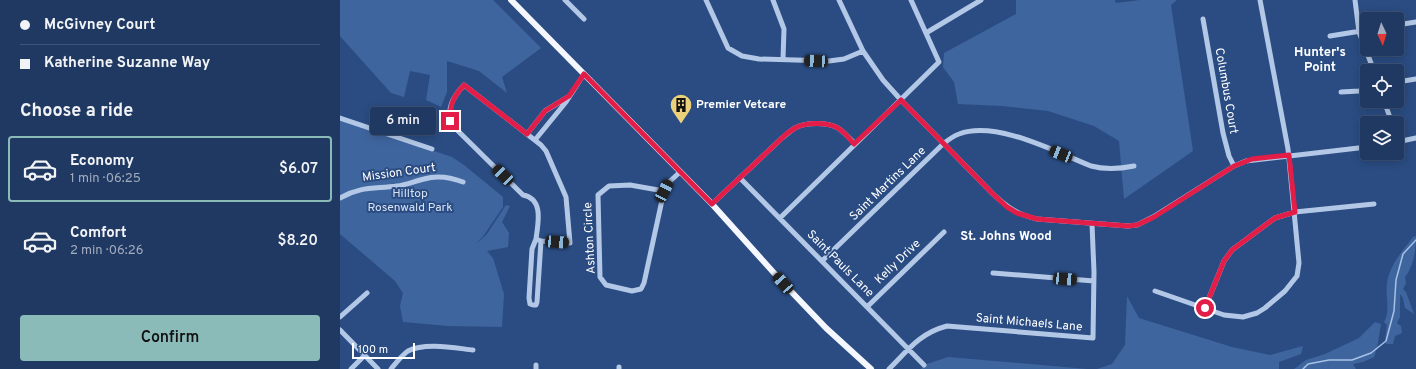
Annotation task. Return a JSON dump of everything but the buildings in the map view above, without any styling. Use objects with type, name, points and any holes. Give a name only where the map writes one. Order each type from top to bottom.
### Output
[{"type":"main road","points":[[511,0],[712,204],[826,328],[871,369]]},
{"type":"street","points":[[706,0],[728,48],[748,58],[837,61],[851,57],[862,51]]},
{"type":"street","points":[[773,0],[784,29],[783,59]]},
{"type":"street","points":[[839,0],[862,51],[882,80],[943,144],[1007,207],[1017,213],[1037,219],[1092,224],[1137,225],[1146,222],[1234,166],[1252,159],[1360,148]]},
{"type":"street","points":[[780,218],[939,62],[911,0]]},
{"type":"street","points":[[926,33],[981,0]]},
{"type":"street","points":[[1155,291],[1224,315],[1238,317],[1249,316],[1265,308],[1285,291],[1297,276],[1299,263],[1289,155],[1260,0]]},
{"type":"street","points":[[1355,0],[1359,32],[1372,64]]},
{"type":"street","points":[[568,1],[584,19]]},
{"type":"street","name":"Columbus Court","points":[[1203,19],[1223,133],[1229,156],[1234,166]]},
{"type":"street","points":[[1404,24],[1416,22]]},
{"type":"street","points":[[1330,36],[1359,32]]},
{"type":"street","points":[[534,140],[566,102],[584,74]]},
{"type":"street","points":[[1404,81],[1416,79]]},
{"type":"street","points":[[539,240],[532,249],[529,298],[530,304],[533,305],[537,302],[539,240],[539,213],[536,203],[528,196],[523,195],[452,126],[450,121],[450,108],[455,95],[464,85],[527,134],[546,151],[566,197],[570,243],[539,240]]},
{"type":"street","points":[[1341,92],[1360,91]]},
{"type":"street","points":[[527,134],[544,113],[569,96]]},
{"type":"street","points":[[544,113],[552,120]]},
{"type":"street","points":[[340,118],[432,149]]},
{"type":"street","points":[[712,204],[782,138],[794,129],[803,125],[829,125],[839,129],[854,144]]},
{"type":"street","name":"Saint Martins Lane","points":[[822,261],[943,144],[954,136],[965,132],[979,131],[1017,137],[1090,166],[1117,169],[1134,166]]},
{"type":"street","points":[[1404,140],[1416,138]]},
{"type":"street","name":"Ashton Circle","points":[[664,191],[630,186],[610,186],[598,195],[600,277],[606,285],[632,291],[641,289],[644,283],[664,191],[668,183],[680,172]]},
{"type":"street","name":"Mission Court","points":[[340,198],[358,190],[397,186],[436,177],[454,178],[463,182]]},
{"type":"street","name":"Saint Pauls Lane","points":[[740,178],[924,365]]},
{"type":"street","points":[[1205,308],[1224,261],[1232,250],[1275,218],[1295,212],[1374,204]]},
{"type":"street","name":"Saint Michaels Lane","points":[[889,369],[922,336],[935,329],[947,326],[1093,338],[1094,281],[1092,224]]},
{"type":"street","name":"Kelly Drive","points":[[867,306],[944,232]]},
{"type":"street","points":[[993,273],[1094,281]]},
{"type":"street","points":[[340,317],[367,293]]},
{"type":"street","points":[[340,330],[378,369]]},
{"type":"street","points":[[391,369],[407,352],[416,348],[431,346],[473,350]]},
{"type":"street","points":[[351,369],[364,356]]},
{"type":"green space","points":[[340,0],[493,0],[541,48],[502,77],[507,93],[479,71],[447,61],[447,92],[441,107],[426,100],[430,75],[410,71],[404,97],[391,93],[340,36]]},
{"type":"green space","points":[[1016,0],[1115,0],[1116,3],[1140,0],[1177,0],[1171,5],[1193,151],[1124,199],[1119,141],[1094,126],[1048,111],[1002,106],[958,104],[954,82],[943,67],[944,53],[1016,14]]},
{"type":"green space","name":"Hilltop Rosenwald Park","points":[[340,121],[344,121],[452,157],[503,197],[503,207],[476,244],[487,234],[506,205],[510,206],[502,222],[509,233],[508,247],[487,251],[493,258],[504,294],[502,327],[448,326],[403,322],[400,306],[403,293],[395,281],[340,234]]},
{"type":"green space","points":[[1416,236],[1414,257],[1411,268],[1405,277],[1406,283],[1403,289],[1406,292],[1414,314],[1405,308],[1403,298],[1400,294],[1400,317],[1397,323],[1401,326],[1402,333],[1395,336],[1393,344],[1386,344],[1385,340],[1387,325],[1384,322],[1387,313],[1387,283],[1397,258],[1413,237]]},
{"type":"green space","points":[[1127,296],[1139,318],[1232,347],[1270,355],[1303,346],[1301,354],[1279,362],[1279,369],[1097,369],[1112,364],[1125,345]]},
{"type":"green space","points":[[1375,322],[1381,324],[1374,357],[1363,362],[1353,364],[1356,369],[1294,369],[1306,360],[1325,354],[1359,338]]},
{"type":"green space","points":[[948,357],[1087,369],[921,369],[924,365]]},
{"type":"waterway","points":[[1303,369],[1308,364],[1329,360],[1352,360],[1371,353],[1386,341],[1394,311],[1396,280],[1403,254],[1416,240]]},
{"type":"place","name":"Premier Vetcare","points":[[681,124]]},
{"type":"district","name":"Hunter's Point","points":[[1320,60]]},
{"type":"district","name":"St. Johns Wood","points":[[1006,237]]},
{"type":"route","points":[[450,121],[450,108],[455,95],[464,85],[527,134],[545,111],[569,96],[584,74],[712,204],[782,138],[794,129],[803,125],[829,125],[839,129],[854,144],[901,100],[993,194],[1007,207],[1017,213],[1037,219],[1128,226],[1146,222],[1234,166],[1252,159],[1289,155],[1295,212],[1284,214],[1275,218],[1232,250],[1224,261],[1205,308]]}]
